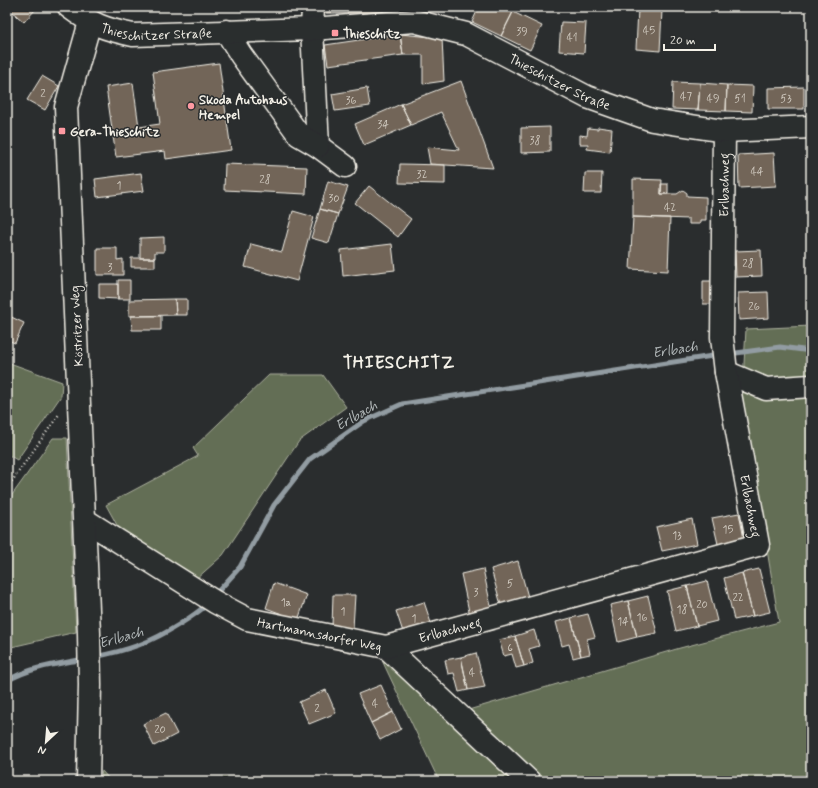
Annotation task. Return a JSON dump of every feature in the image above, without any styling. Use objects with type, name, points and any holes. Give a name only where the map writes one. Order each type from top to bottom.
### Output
[{"type":"street","name":"Thieschitzer Straße","points":[[69,7],[90,22],[108,30],[134,35],[312,29],[414,21],[466,34],[587,97],[652,120],[724,131],[811,127]]},
{"type":"street","points":[[313,7],[312,29],[318,146]]},
{"type":"street","name":"Köstritzer Weg","points":[[88,781],[90,685],[89,634],[85,520],[67,168],[66,107],[90,22]]},
{"type":"street","name":"Thieschitzer Straße","points":[[226,31],[241,55],[299,135],[318,146],[345,166]]},
{"type":"street","name":"Erlbachweg","points":[[386,647],[758,545],[725,366],[722,337],[724,131]]},
{"type":"street","points":[[725,366],[766,389],[811,386]]},
{"type":"street","name":"Hartmannsdorfer Weg","points":[[85,520],[215,602],[247,619],[386,647],[529,781]]},
{"type":"path","points":[[7,488],[62,410]]},
{"type":"green space","points":[[811,326],[811,781],[541,781],[465,711],[680,648],[779,622],[742,399],[746,329]]},
{"type":"green space","points":[[7,362],[62,382],[61,396],[17,460],[7,454]]},
{"type":"green space","points":[[269,375],[323,375],[346,407],[299,441],[223,555],[195,580],[123,536],[106,505],[198,456],[193,448]]},
{"type":"green space","points":[[53,438],[67,438],[76,632],[7,648],[7,502]]},
{"type":"green space","points":[[380,656],[518,781],[439,781]]},
{"type":"green space","points":[[102,771],[110,780],[263,777],[271,781],[100,781]]},
{"type":"building","points":[[12,7],[35,7],[36,9],[24,22],[10,10]]},
{"type":"building","points":[[323,7],[383,7],[383,13],[323,13]]},
{"type":"building","points":[[479,7],[503,7],[513,12],[501,36],[472,22]]},
{"type":"building","points":[[603,7],[628,7],[628,11],[602,9]]},
{"type":"building","points":[[638,9],[662,10],[660,51],[636,49]]},
{"type":"building","points":[[513,12],[542,26],[530,50],[501,36]]},
{"type":"building","points":[[561,22],[586,23],[584,53],[559,51]]},
{"type":"building","points":[[400,34],[442,38],[444,81],[423,84],[423,55],[403,55]]},
{"type":"building","points":[[400,34],[403,55],[328,65],[325,45]]},
{"type":"building","name":"Skoda Autohaus Hempel","points":[[219,63],[231,150],[166,159],[165,151],[116,157],[106,87],[133,83],[139,127],[160,124],[153,72]]},
{"type":"building","points":[[42,76],[59,86],[45,110],[27,100]]},
{"type":"building","points":[[461,81],[493,168],[430,164],[427,147],[459,150],[441,112],[411,125],[401,104]]},
{"type":"building","points":[[673,82],[700,83],[698,110],[672,109]]},
{"type":"building","points":[[700,83],[727,85],[726,111],[698,110]]},
{"type":"building","points":[[727,85],[753,86],[752,112],[726,111]]},
{"type":"building","points":[[804,87],[804,109],[768,109],[768,88]]},
{"type":"building","points":[[367,88],[370,106],[335,111],[332,94]]},
{"type":"building","points":[[401,104],[411,125],[364,145],[355,124]]},
{"type":"building","points":[[550,127],[550,152],[521,153],[521,128]]},
{"type":"building","points":[[598,127],[612,129],[610,152],[587,149],[588,144],[580,144],[580,135],[587,136],[588,128],[598,129]]},
{"type":"building","points":[[774,153],[776,186],[739,188],[738,155]]},
{"type":"building","points":[[225,164],[307,167],[306,194],[224,190]]},
{"type":"building","points":[[400,164],[445,165],[445,184],[399,183]]},
{"type":"building","points":[[141,173],[144,191],[97,197],[95,179]]},
{"type":"building","points":[[585,173],[602,173],[601,193],[584,193]]},
{"type":"building","points":[[633,179],[662,180],[661,194],[677,194],[683,190],[687,193],[687,196],[706,197],[706,220],[700,220],[700,224],[689,224],[689,219],[633,217]]},
{"type":"building","points":[[328,181],[348,187],[338,214],[320,209]]},
{"type":"building","points":[[661,184],[668,184],[668,194],[661,194]]},
{"type":"building","points":[[369,186],[411,219],[398,237],[355,203]]},
{"type":"building","points":[[320,209],[338,214],[329,243],[311,238]]},
{"type":"building","points":[[293,211],[314,217],[297,281],[245,267],[251,244],[282,252]]},
{"type":"building","points":[[633,217],[670,218],[668,271],[630,269]]},
{"type":"building","points":[[164,237],[164,252],[155,252],[155,258],[140,258],[140,238]]},
{"type":"building","points":[[392,244],[395,270],[343,276],[341,250]]},
{"type":"building","points":[[97,248],[117,248],[117,260],[123,259],[123,275],[97,275]]},
{"type":"building","points":[[761,250],[762,276],[736,277],[735,251]]},
{"type":"building","points":[[131,258],[155,258],[155,267],[131,267]]},
{"type":"building","points":[[118,280],[130,280],[130,299],[118,299]]},
{"type":"building","points":[[703,281],[717,281],[717,304],[703,304]]},
{"type":"building","points":[[99,284],[118,284],[118,299],[99,298]]},
{"type":"building","points":[[768,292],[769,318],[739,320],[738,293]]},
{"type":"building","points":[[175,299],[176,315],[129,316],[129,300]]},
{"type":"building","points":[[175,299],[187,299],[187,315],[176,315]]},
{"type":"building","points":[[7,315],[24,323],[15,343],[7,340]]},
{"type":"building","points":[[131,316],[161,316],[161,330],[132,330]]},
{"type":"building","points":[[739,513],[744,539],[718,544],[712,518]]},
{"type":"building","points":[[692,519],[697,544],[662,551],[656,527]]},
{"type":"building","points":[[518,561],[528,597],[501,605],[491,569]]},
{"type":"building","points":[[483,569],[492,611],[470,616],[461,574]]},
{"type":"building","points":[[759,569],[770,612],[753,616],[742,573]]},
{"type":"building","points":[[742,573],[753,616],[734,620],[724,578]]},
{"type":"building","points":[[707,581],[717,621],[697,626],[687,586]]},
{"type":"building","points":[[274,583],[307,595],[298,620],[266,608]]},
{"type":"building","points":[[687,586],[697,626],[676,631],[667,591]]},
{"type":"building","points":[[333,595],[355,595],[353,628],[332,627]]},
{"type":"building","points":[[648,596],[657,633],[637,637],[628,601]]},
{"type":"building","points":[[628,601],[637,637],[618,642],[610,605]]},
{"type":"building","points":[[424,602],[432,626],[404,635],[396,611]]},
{"type":"building","points":[[588,614],[595,637],[587,639],[590,654],[581,656],[571,618]]},
{"type":"building","points":[[571,618],[581,656],[573,658],[569,644],[562,646],[556,622]]},
{"type":"building","points":[[534,630],[539,646],[529,649],[533,663],[524,666],[515,636]]},
{"type":"building","points":[[515,636],[524,666],[516,668],[512,654],[504,656],[499,640]]},
{"type":"building","points":[[476,653],[485,687],[468,690],[461,657]]},
{"type":"building","points":[[461,657],[468,690],[459,692],[454,673],[448,674],[445,660]]},
{"type":"building","points":[[381,685],[393,712],[371,723],[358,694]]},
{"type":"building","points":[[326,690],[336,713],[309,724],[299,702]]},
{"type":"building","points":[[393,712],[401,729],[380,740],[371,723]]},
{"type":"building","points":[[166,713],[177,734],[154,746],[143,724]]},
{"type":"waterway","name":"Erlbach","points":[[729,354],[780,347],[811,351]]},
{"type":"waterway","name":"Erlbach","points":[[214,596],[240,567],[274,505],[310,459],[364,421],[402,404],[719,355]]},
{"type":"waterway","name":"Erlbach","points":[[94,657],[118,652],[149,641],[180,624],[208,603]]},
{"type":"waterway","name":"Erlbach","points":[[7,681],[35,669],[84,659]]},
{"type":"place","name":"Thieschitz","points":[[335,33]]},
{"type":"place","name":"Skoda Autohaus Hempel","points":[[191,106]]},
{"type":"place","name":"Gera-Thieschitz","points":[[62,131]]},
{"type":"district","name":"THIESCHITZ","points":[[399,362]]}]
